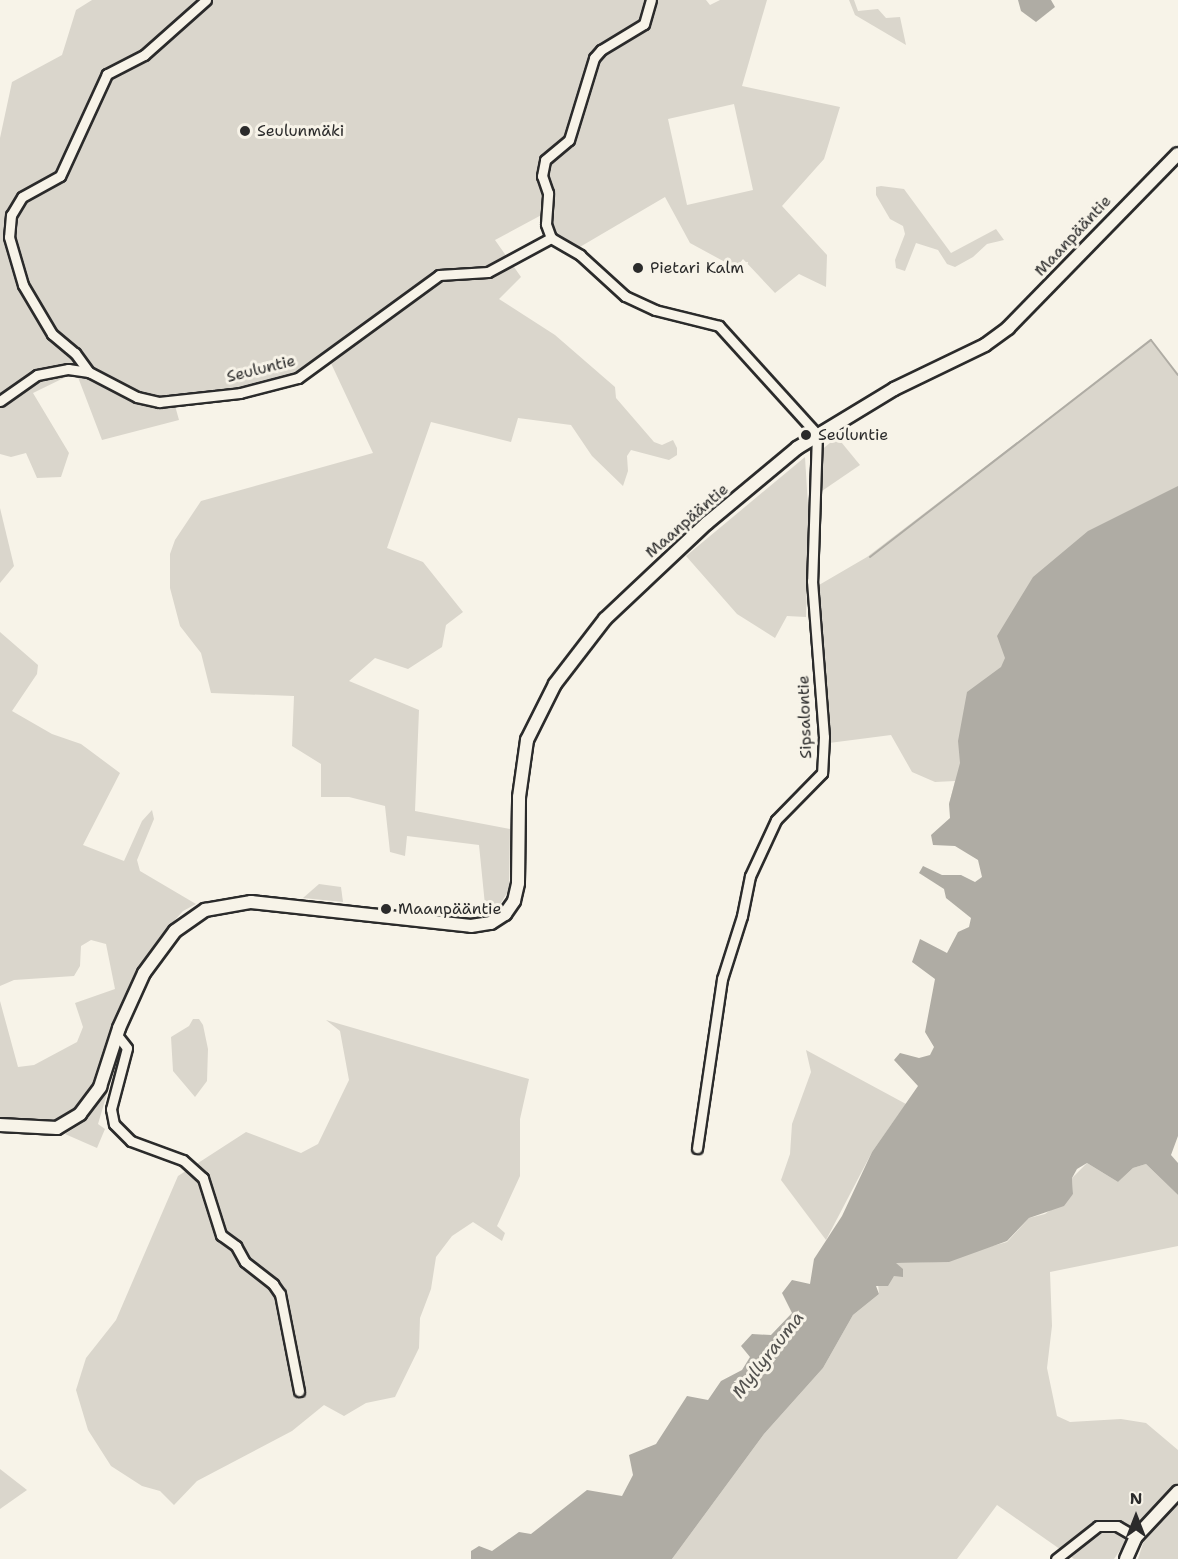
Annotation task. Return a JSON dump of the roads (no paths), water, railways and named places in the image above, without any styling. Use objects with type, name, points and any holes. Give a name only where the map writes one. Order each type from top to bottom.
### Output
[{"type":"street","name":"Seuluntie","points":[[206,0],[144,55],[107,74],[60,176],[22,197],[10,215],[9,237],[23,285],[52,334],[75,353],[89,372],[137,397],[159,402],[240,393],[298,378],[439,275],[488,272],[552,238]]},
{"type":"street","points":[[651,0],[644,24],[601,50],[594,58],[569,140],[545,160],[542,176],[548,193],[546,224],[552,238],[580,255],[625,296],[655,309],[718,326],[817,434]]},
{"type":"street","name":"Maanpääntie","points":[[0,1125],[49,1130],[70,1123],[100,1087],[117,1035],[144,973],[165,942],[183,923],[218,905],[251,903],[298,906],[471,926],[491,923],[505,914],[514,901],[518,883],[519,797],[525,748],[555,684],[604,619],[706,524],[817,434],[894,389],[985,345],[1008,328],[1178,154]]},
{"type":"street","points":[[0,401],[37,375],[68,369],[89,372]]},
{"type":"street","name":"Sipsalontie","points":[[697,1148],[722,979],[742,916],[750,876],[776,820],[822,773],[824,737],[812,581],[817,434]]},
{"type":"street","points":[[117,1035],[127,1048],[111,1108],[114,1124],[131,1141],[183,1160],[203,1178],[221,1235],[236,1246],[246,1262],[273,1284],[280,1294],[299,1391]]},
{"type":"street","points":[[1126,1559],[1136,1537],[1178,1492]]},
{"type":"street","points":[[1056,1559],[1098,1526],[1117,1526],[1136,1537]]},
{"type":"water","points":[[1018,0],[1051,0],[1055,7],[1036,22],[1021,11]]},
{"type":"water","name":"Myllyrauma","points":[[1178,486],[1178,1136],[1171,1155],[1178,1163],[1178,1195],[1146,1164],[1133,1168],[1118,1182],[1087,1163],[1077,1169],[1072,1178],[1073,1194],[1064,1206],[1029,1218],[1007,1241],[949,1262],[896,1263],[903,1269],[903,1277],[894,1276],[888,1286],[876,1286],[879,1294],[853,1315],[823,1368],[764,1434],[672,1559],[471,1559],[471,1551],[479,1546],[492,1551],[519,1532],[531,1534],[587,1490],[622,1496],[633,1475],[629,1455],[656,1444],[687,1396],[708,1400],[721,1381],[742,1370],[750,1357],[741,1346],[752,1334],[771,1335],[792,1313],[782,1293],[792,1280],[810,1284],[814,1259],[842,1216],[872,1152],[918,1086],[894,1060],[900,1053],[919,1058],[930,1055],[934,1047],[925,1032],[935,979],[912,962],[920,939],[947,953],[958,932],[969,927],[971,918],[946,898],[944,889],[919,873],[923,866],[942,875],[961,875],[975,882],[982,877],[978,860],[955,846],[933,845],[931,835],[950,818],[949,804],[960,763],[958,741],[967,692],[1001,667],[1005,658],[997,636],[1033,577],[1088,531]]},
{"type":"waterway","points":[[870,557],[1151,340],[1178,375]]},
{"type":"place","name":"Seulunmäki","points":[[245,131]]},
{"type":"place","name":"Pietari Kalm","points":[[638,268]]},
{"type":"place","name":"Seuluntie","points":[[806,435]]},
{"type":"place","name":"Maanpääntie","points":[[386,909]]}]
